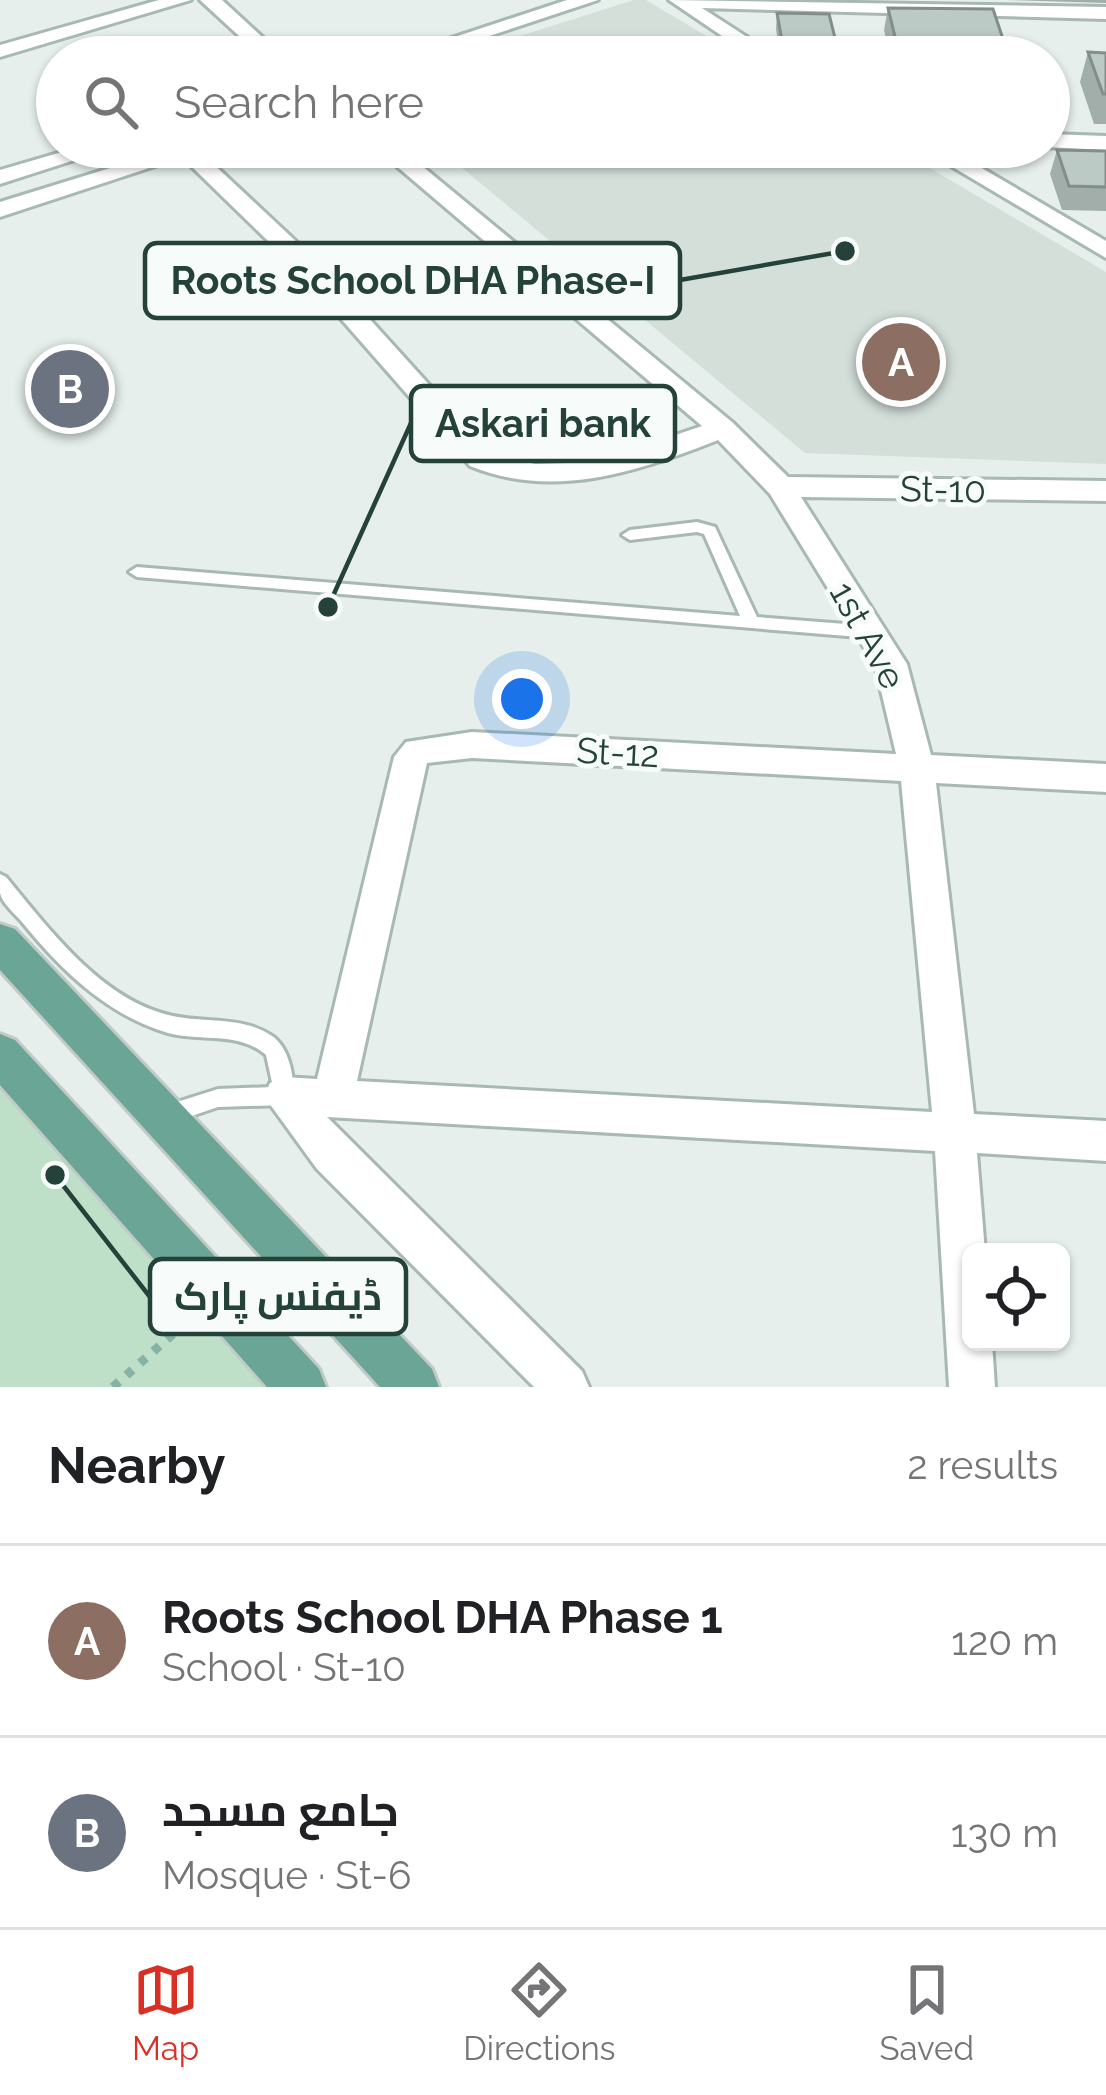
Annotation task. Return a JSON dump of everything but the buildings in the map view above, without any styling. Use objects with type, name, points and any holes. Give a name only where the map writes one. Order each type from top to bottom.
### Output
[{"type":"main road","points":[[0,942],[415,1387]]},
{"type":"main road","points":[[0,1054],[301,1387]]},
{"type":"street","points":[[53,36],[181,0]]},
{"type":"street","points":[[210,0],[250,36]]},
{"type":"street","points":[[472,36],[588,0]]},
{"type":"street","points":[[676,1],[1106,13]]},
{"type":"street","points":[[676,1],[734,36]]},
{"type":"street","points":[[0,51],[36,41]]},
{"type":"street","points":[[1070,142],[1106,143]]},
{"type":"street","points":[[0,177],[36,167]]},
{"type":"street","points":[[0,210],[156,168]]},
{"type":"street","points":[[213,168],[480,459],[502,472],[527,476],[652,458],[722,428]]},
{"type":"street","name":"1st Ave","points":[[410,168],[722,428],[780,487],[892,664],[917,768],[955,1132],[972,1387]]},
{"type":"street","points":[[966,168],[1106,251]]},
{"type":"street","name":"St-10","points":[[780,487],[1106,491]]},
{"type":"street","name":"St-12","points":[[333,1099],[411,757],[418,751],[472,745],[1106,778]]},
{"type":"street","points":[[284,1096],[1106,1141]]},
{"type":"street","points":[[284,1096],[332,1155],[566,1387]]},
{"type":"lane","points":[[631,535],[697,527],[710,531],[751,622]]},
{"type":"lane","points":[[136,572],[871,632]]},
{"type":"lane","points":[[0,883],[36,927],[89,978],[129,1007],[165,1024],[249,1035],[271,1045],[284,1096],[218,1098],[161,1117]]},
{"type":"path","points":[[113,1387],[218,1295]]},
{"type":"shaded area","points":[[646,0],[707,36],[520,36]]},
{"type":"shaded area","points":[[462,168],[930,168],[1106,272],[1106,464],[805,453]]},
{"type":"green space","points":[[0,1054],[301,1387],[0,1387]]},
{"type":"place","name":"Roots School DHA Phase-I","points":[[845,251]]},
{"type":"place","name":"Roots School DHA Phase 1","points":[[901,362]]},
{"type":"place","name":"جامع مسجد","points":[[70,389]]},
{"type":"place","name":"Askari bank","points":[[328,607]]},
{"type":"place","name":"ڈیفنس پارک","points":[[55,1175]]}]
